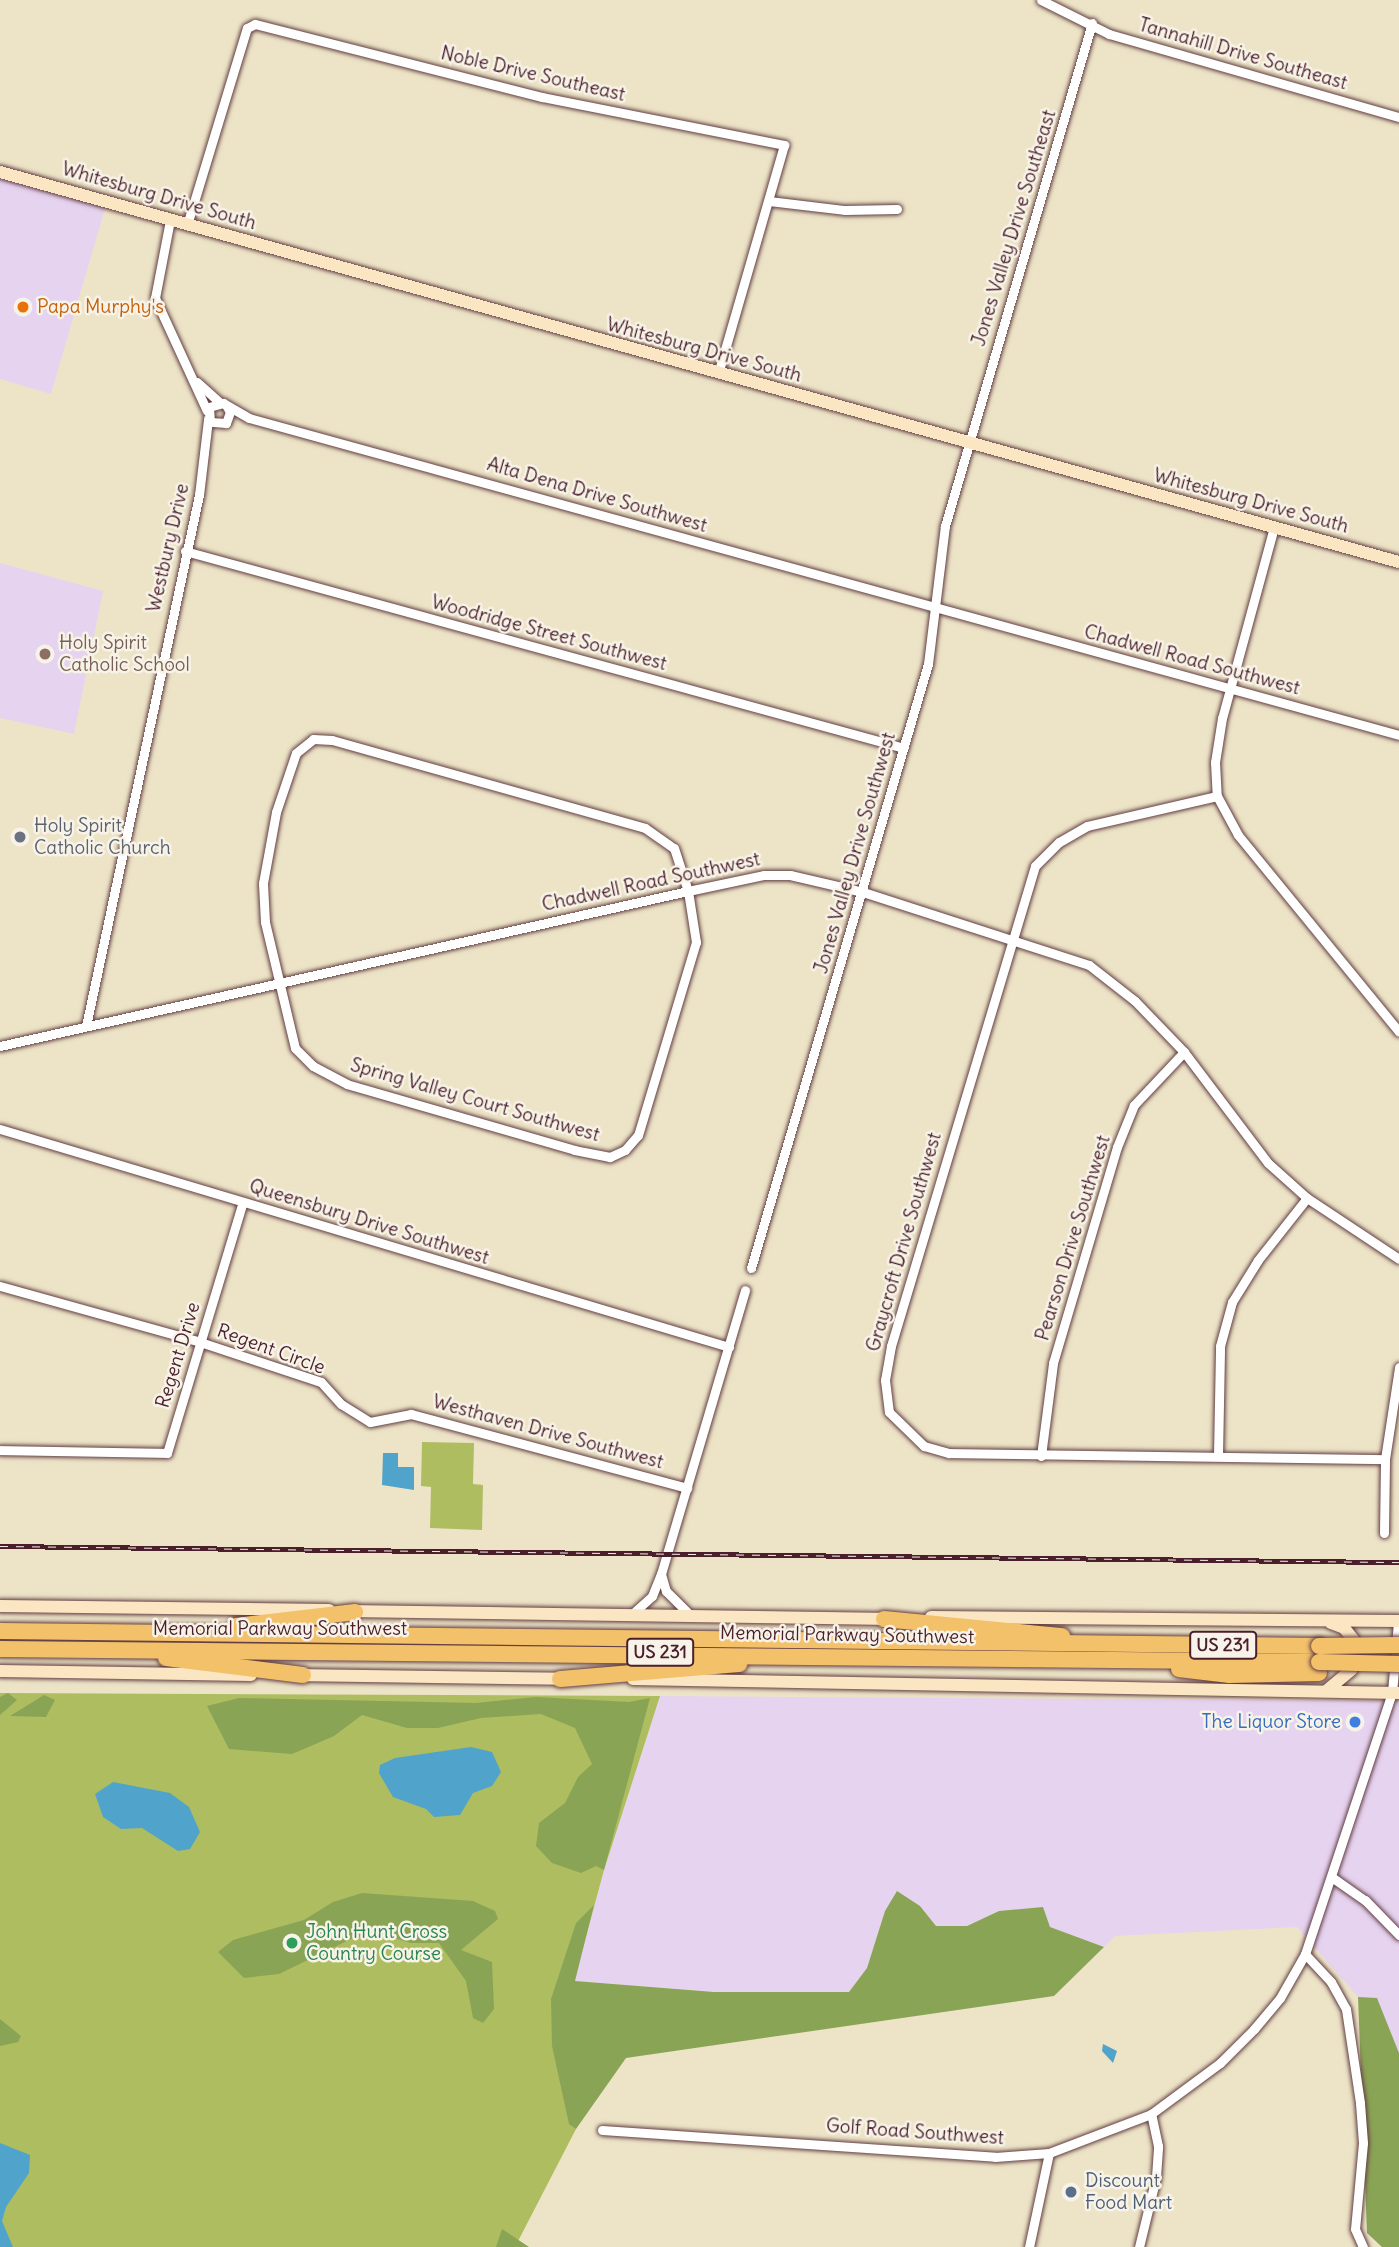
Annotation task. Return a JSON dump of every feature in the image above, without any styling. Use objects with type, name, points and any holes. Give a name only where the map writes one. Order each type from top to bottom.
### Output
[{"type":"highway","points":[[130,1633],[310,1620],[355,1612]]},
{"type":"highway","points":[[884,1619],[1127,1643]]},
{"type":"highway","name":"Memorial Parkway Southwest","points":[[0,1631],[1399,1645]]},
{"type":"highway","name":"Memorial Parkway Southwest","points":[[0,1649],[94,1651],[220,1648],[866,1656],[1131,1663],[1230,1675],[1319,1668]]},
{"type":"highway","points":[[94,1651],[303,1675]]},
{"type":"highway","points":[[560,1679],[723,1664],[834,1663],[866,1656]]},
{"type":"highway","points":[[1319,1668],[1399,1664]]},
{"type":"highway","points":[[1319,1668],[1399,1674]]},
{"type":"main road","name":"Whitesburg Drive South","points":[[0,172],[1399,562]]},
{"type":"main road","points":[[0,1606],[884,1619],[1398,1621]]},
{"type":"main road","points":[[1320,1620],[1344,1628],[1353,1639],[1356,1655],[1351,1671],[1337,1686],[1322,1692]]},
{"type":"main road","points":[[0,1671],[913,1681],[1072,1690],[1396,1693]]},
{"type":"street","name":"Tannahill Drive Southeast","points":[[1041,0],[1110,34],[1399,117]]},
{"type":"street","name":"Jones Valley Drive Southeast","points":[[968,443],[1092,23]]},
{"type":"street","name":"Noble Drive Southeast","points":[[187,225],[247,28],[255,24],[542,97],[784,145],[718,373]]},
{"type":"street","points":[[769,201],[845,210],[897,209]]},
{"type":"street","name":"Westbury Drive","points":[[86,1026],[207,447],[207,415],[197,382],[167,333],[155,298],[170,220]]},
{"type":"street","name":"Westbury Drive","points":[[197,382],[222,404]]},
{"type":"street","points":[[222,404],[230,412],[223,424],[207,415],[222,404]]},
{"type":"street","name":"Alta Dena Drive Southwest","points":[[222,404],[249,418],[935,608]]},
{"type":"street","name":"Alta Dena Drive Southwest","points":[[223,424],[249,418]]},
{"type":"street","name":"Westbury Drive","points":[[207,447],[223,424]]},
{"type":"street","name":"Jones Valley Drive Southwest","points":[[751,1268],[928,664],[942,539],[968,443]]},
{"type":"street","points":[[1273,527],[1230,690],[1215,762],[1217,796],[1238,835],[1399,1032]]},
{"type":"street","name":"Woodridge Street Southwest","points":[[185,551],[904,748]]},
{"type":"street","name":"Chadwell Road Southwest","points":[[935,608],[1399,735]]},
{"type":"street","name":"Spring Valley Court Southwest","points":[[313,739],[332,740],[645,828],[674,848],[688,891],[696,942],[665,1051],[638,1135],[610,1157],[347,1084],[313,1066],[295,1048],[278,982],[263,883],[276,812],[296,753],[313,739]]},
{"type":"street","name":"Graycroft Drive Southwest","points":[[1217,796],[1087,826],[1059,842],[1035,866],[891,1346],[885,1380],[889,1412],[924,1446],[949,1453],[1385,1459]]},
{"type":"street","name":"Chadwell Road Southwest","points":[[0,1046],[688,891],[764,875],[790,875],[863,892],[1013,937],[1089,965],[1135,1002],[1184,1052],[1268,1163],[1307,1198],[1399,1259]]},
{"type":"street","name":"Pearson Drive Southwest","points":[[1041,1456],[1053,1363],[1117,1147],[1134,1105],[1184,1052]]},
{"type":"street","name":"Queensbury Drive Southwest","points":[[0,1129],[729,1347]]},
{"type":"street","points":[[1218,1455],[1220,1346],[1232,1303],[1307,1198]]},
{"type":"street","name":"Regent Drive","points":[[0,1450],[167,1453],[243,1202]]},
{"type":"street","name":"Regent Circle","points":[[0,1286],[200,1342],[321,1382],[359,1418]]},
{"type":"street","points":[[631,1615],[652,1596],[661,1574],[745,1290]]},
{"type":"street","points":[[1384,1533],[1385,1459],[1399,1367]]},
{"type":"street","name":"Westhaven Drive Southwest","points":[[359,1418],[370,1422],[411,1414],[687,1488]]},
{"type":"street","points":[[661,1574],[666,1591],[690,1615]]},
{"type":"street","name":"Golf Road Southwest","points":[[601,2130],[995,2157],[1049,2153],[1151,2114],[1220,2063],[1254,2029],[1280,1998],[1305,1954],[1334,1878],[1396,1693],[1398,1621]]},
{"type":"street","points":[[1334,1878],[1365,1900],[1399,1935]]},
{"type":"street","points":[[1305,1954],[1331,1982],[1346,2009],[1363,2143],[1355,2229],[1363,2247]]},
{"type":"street","points":[[1139,2247],[1158,2157],[1151,2114]]},
{"type":"street","points":[[1029,2247],[1049,2153]]},
{"type":"shaded area","points":[[0,165],[108,198],[51,394],[0,379]]},
{"type":"shaded area","name":"Holy Spirit Catholic School","points":[[0,563],[103,591],[74,734],[0,718]]},
{"type":"shaded area","points":[[660,1696],[1399,1701],[1399,2053],[1377,1999],[1358,1997],[1297,1927],[1115,1936],[1104,1947],[999,1911],[967,1926],[936,1926],[920,1906],[885,1911],[867,1968],[849,1992],[714,1992],[574,1981],[604,1870]]},
{"type":"green space","points":[[422,1442],[474,1443],[473,1484],[483,1485],[482,1530],[430,1528],[431,1487],[421,1486]]},
{"type":"green space","name":"John Hunt Cross Country Course","points":[[0,1693],[660,1696],[604,1870],[574,1981],[576,2129],[515,2247],[0,2247]]},
{"type":"green space","points":[[8,1693],[17,1700],[0,1715],[0,1697]]},
{"type":"green space","points":[[44,1695],[55,1700],[46,1717],[10,1716]]},
{"type":"green space","points":[[536,1697],[629,1702],[650,1698],[604,1870],[596,1866],[581,1873],[552,1863],[536,1846],[539,1823],[565,1803],[578,1777],[592,1764],[575,1728],[541,1714],[481,1718],[438,1728],[407,1728],[362,1715],[334,1736],[292,1754],[229,1749],[207,1706],[239,1698],[476,1703]]},
{"type":"green space","points":[[897,1891],[920,1906],[936,1926],[967,1926],[999,1911],[1043,1907],[1050,1927],[1104,1947],[1054,1996],[626,2058],[576,2129],[569,2124],[552,2046],[551,1999],[576,1923],[594,1905],[575,1981],[714,1992],[849,1992],[867,1968],[885,1911]]},
{"type":"green space","points":[[362,1893],[473,1901],[495,1911],[498,1919],[461,1950],[492,1962],[494,2009],[483,2023],[473,2018],[466,1981],[439,1943],[411,1943],[379,1934],[351,1939],[279,1974],[244,1978],[218,1952],[233,1940],[304,1920],[333,1902]]},
{"type":"green space","points":[[1358,1997],[1377,1998],[1399,2053],[1399,2247],[1382,2247],[1367,2233]]},
{"type":"green space","points":[[0,2019],[21,2036],[18,2042],[0,2046]]},
{"type":"green space","points":[[502,2229],[529,2247],[496,2247]]},
{"type":"water","points":[[383,1453],[398,1453],[398,1467],[414,1467],[414,1490],[382,1485]]},
{"type":"water","points":[[471,1747],[492,1752],[501,1772],[492,1786],[473,1793],[460,1815],[434,1817],[426,1809],[393,1797],[379,1773],[380,1765],[395,1758]]},
{"type":"water","points":[[113,1782],[170,1793],[189,1807],[200,1832],[190,1849],[178,1851],[142,1828],[121,1829],[103,1817],[95,1794]]},
{"type":"water","points":[[1103,2044],[1117,2051],[1113,2063],[1102,2051]]},
{"type":"water","points":[[0,2143],[30,2155],[29,2173],[6,2207],[2,2221],[13,2247],[0,2247]]},
{"type":"railway","points":[[0,1546],[1399,1562]]},
{"type":"place","name":"Papa Murphy's","points":[[23,307]]},
{"type":"place","name":"Holy Spirit Catholic School","points":[[45,654]]},
{"type":"place","name":"Holy Spirit Catholic Church","points":[[20,837]]},
{"type":"place","name":"The Liquor Store","points":[[1355,1722]]},
{"type":"place","name":"John Hunt Cross Country Course","points":[[292,1943]]},
{"type":"place","name":"Discount Food Mart","points":[[1071,2192]]}]
